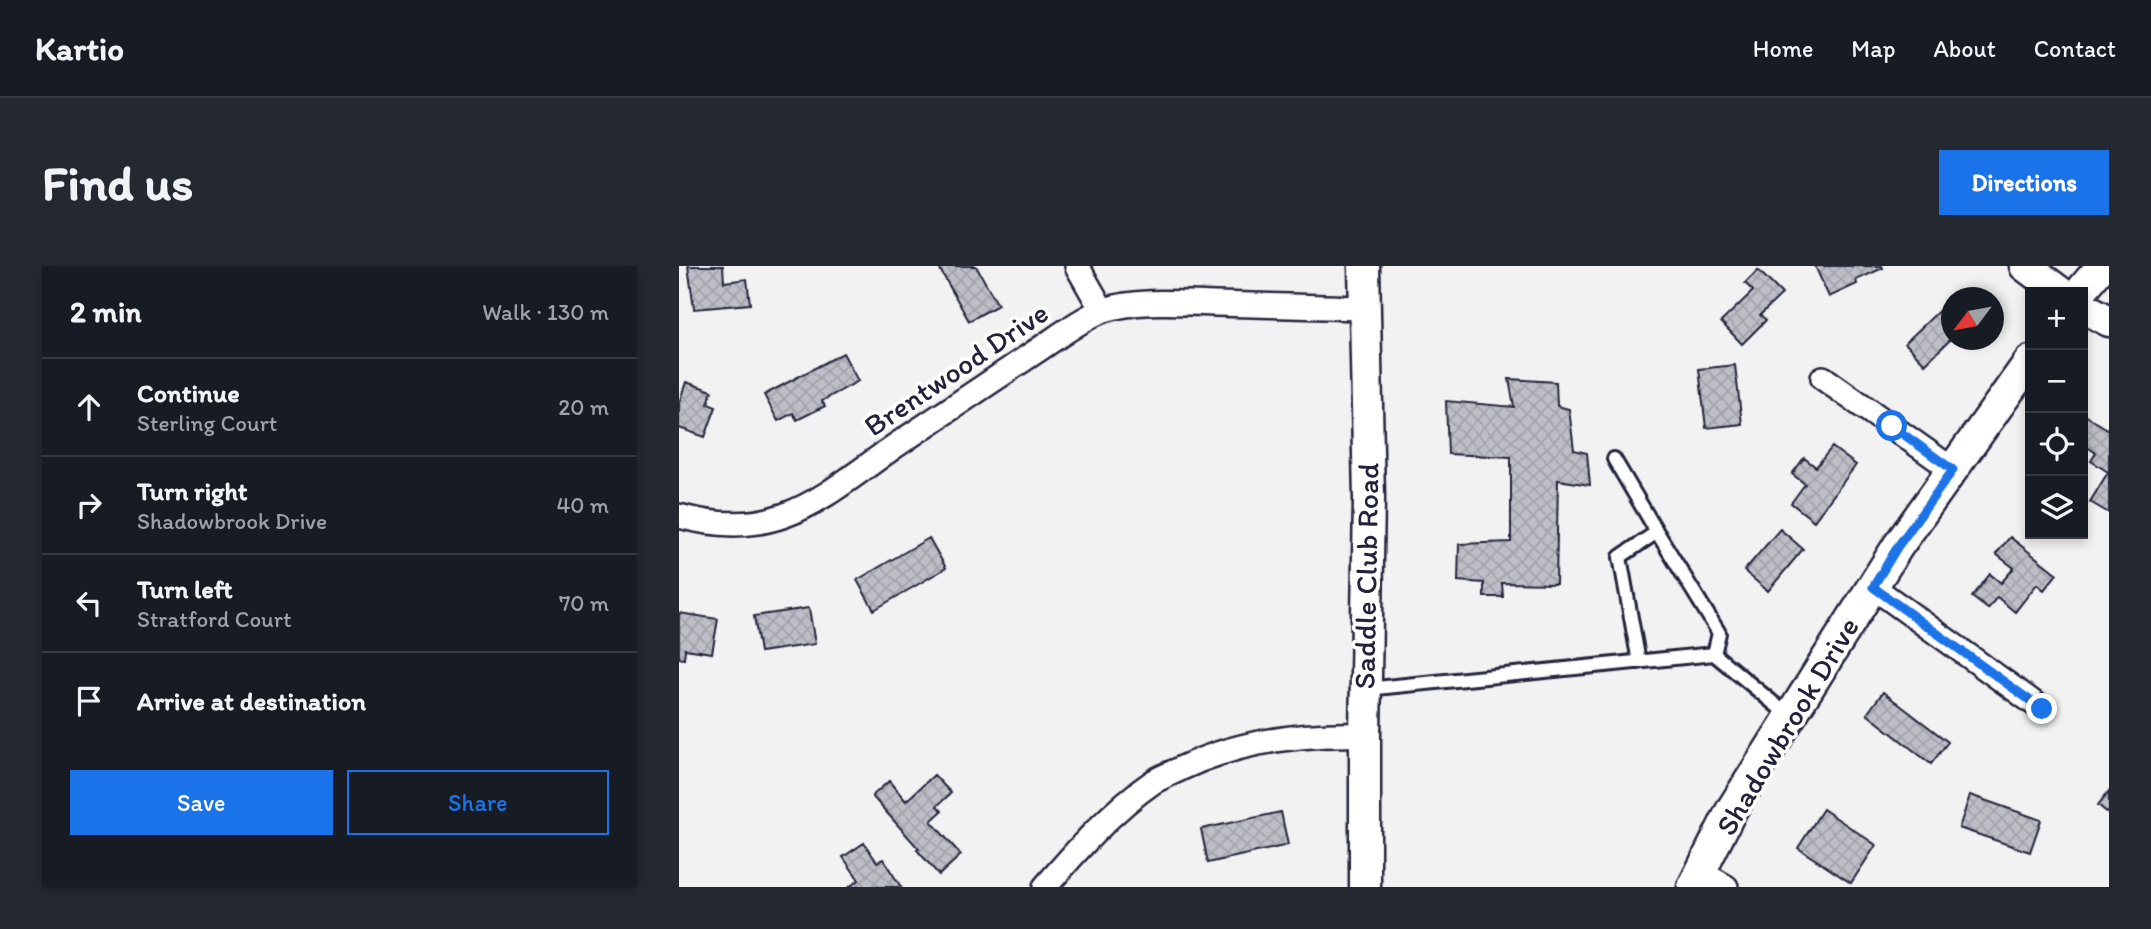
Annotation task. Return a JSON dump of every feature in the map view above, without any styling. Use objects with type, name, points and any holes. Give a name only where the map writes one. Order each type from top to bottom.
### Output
[{"type":"street","points":[[1077,266],[1102,310]]},
{"type":"street","name":"Saddle Club Road","points":[[1364,266],[1369,499],[1365,887]]},
{"type":"street","points":[[2025,266],[2053,287]]},
{"type":"street","points":[[2084,287],[2102,266]]},
{"type":"street","name":"Brentwood Drive","points":[[679,516],[739,525],[801,510],[828,495],[959,403],[1102,310],[1130,305],[1170,303],[1363,308]]},
{"type":"street","points":[[2088,310],[2109,321]]},
{"type":"street","name":"Shadowbrook Drive","points":[[1707,882],[1732,809],[1898,546],[2025,369]]},
{"type":"street","points":[[1823,378],[1953,470]]},
{"type":"street","points":[[1873,587],[2042,709]]},
{"type":"street","points":[[1045,887],[1112,817],[1154,782],[1203,758],[1267,740],[1326,734],[1365,734]]},
{"type":"lane","points":[[1614,459],[1719,633],[1714,654]]},
{"type":"lane","points":[[1639,662],[1621,557],[1657,532]]},
{"type":"lane","points":[[1366,689],[1714,654],[1790,716]]},
{"type":"building","points":[[688,266],[723,266],[724,282],[747,279],[750,304],[694,309]]},
{"type":"building","points":[[938,266],[976,266],[998,305],[969,321]]},
{"type":"building","points":[[1815,266],[1883,268],[1856,280],[1857,284],[1829,297]]},
{"type":"building","points":[[1758,270],[1782,294],[1760,315],[1766,320],[1742,344],[1721,322],[1753,291],[1745,283]]},
{"type":"building","points":[[1941,309],[1941,349],[1925,364],[1905,343]]},
{"type":"building","points":[[843,353],[858,381],[822,401],[825,406],[797,420],[793,413],[778,421],[764,395]]},
{"type":"building","points":[[1735,365],[1742,424],[1706,428],[1699,369]]},
{"type":"building","points":[[1509,379],[1556,382],[1557,406],[1569,409],[1574,450],[1587,453],[1590,485],[1558,480],[1556,584],[1502,583],[1503,597],[1484,597],[1484,583],[1458,581],[1459,544],[1511,542],[1511,457],[1448,454],[1446,401],[1514,407]]},
{"type":"building","points":[[686,382],[712,391],[708,404],[716,407],[705,437],[679,428],[679,403]]},
{"type":"building","points":[[2088,417],[2109,430],[2109,513],[2090,502],[2108,472],[2091,461],[2096,453],[2088,447]]},
{"type":"building","points":[[1832,447],[1856,465],[1814,521],[1791,503],[1805,484],[1792,474],[1804,458],[1816,467]]},
{"type":"building","points":[[1780,529],[1803,549],[1768,591],[1744,571]]},
{"type":"building","points":[[2010,537],[2057,574],[2044,590],[2037,584],[2015,612],[1997,597],[1988,609],[1972,597],[1990,574],[2001,583],[2014,568],[1996,554]]},
{"type":"building","points":[[929,538],[946,568],[874,610],[857,580]]},
{"type":"building","points":[[809,608],[815,644],[760,652],[754,616]]},
{"type":"building","points":[[679,613],[718,619],[712,653],[685,649],[684,659],[679,658]]},
{"type":"building","points":[[1883,692],[1948,742],[1931,764],[1867,714]]},
{"type":"building","points":[[934,775],[951,793],[937,806],[942,811],[931,821],[961,855],[939,875],[872,796],[889,781],[906,801]]},
{"type":"building","points":[[2109,791],[2109,814],[2098,805]]},
{"type":"building","points":[[1970,795],[2041,820],[2030,852],[1959,828]]},
{"type":"building","points":[[1823,809],[1876,845],[1851,883],[1798,848]]},
{"type":"building","points":[[1281,812],[1288,845],[1208,863],[1201,829]]},
{"type":"building","points":[[864,843],[877,862],[883,859],[901,887],[849,887],[859,880],[843,857]]},
{"type":"route","points":[[1892,426],[1953,470],[1898,546],[1873,587],[2042,709]]}]
